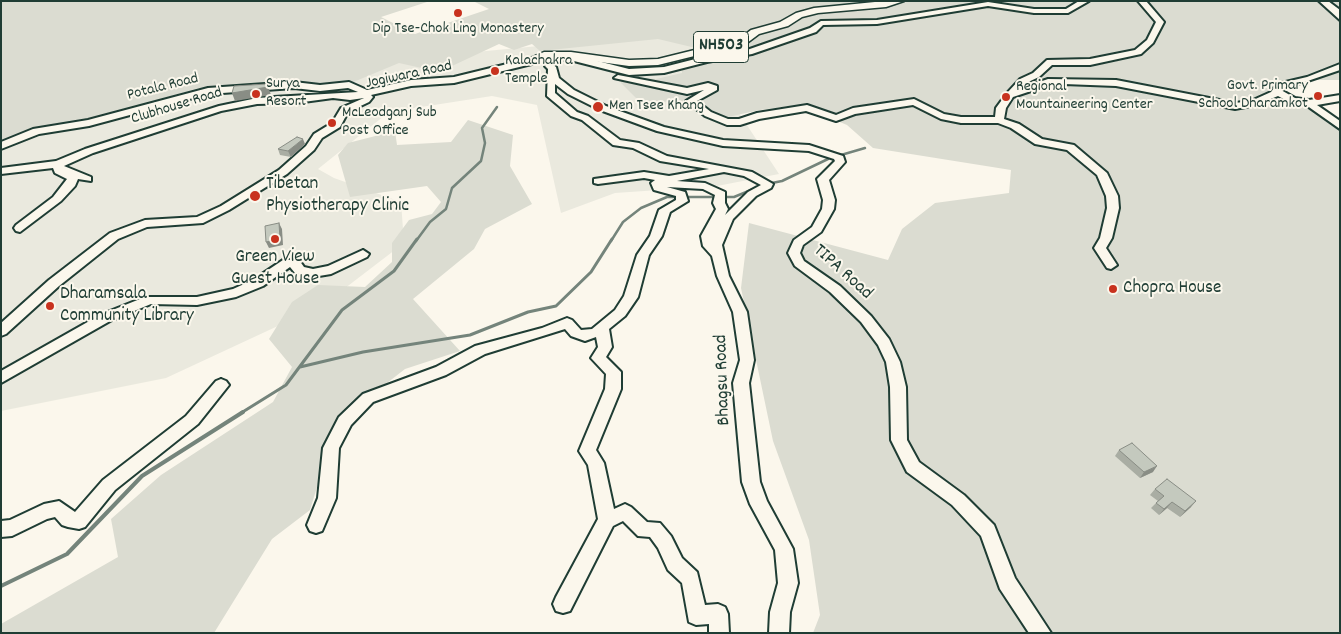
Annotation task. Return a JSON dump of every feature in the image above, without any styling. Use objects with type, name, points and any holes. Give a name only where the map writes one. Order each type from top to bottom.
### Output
[{"type":"main road","name":"NH503","points":[[545,63],[540,56],[571,55],[620,62],[658,62],[685,53],[725,47],[744,41],[756,32],[784,24],[799,15],[816,10],[886,4],[899,1]]},
{"type":"street","points":[[545,63],[552,56],[570,57],[630,72],[664,70],[758,50],[813,30],[822,22],[877,22],[988,4],[1034,11],[1068,11],[1085,1]]},
{"type":"street","points":[[999,120],[1001,108],[1010,95],[1023,81],[1036,75],[1050,62],[1090,62],[1138,52],[1150,41],[1160,22],[1158,16],[1142,1]]},
{"type":"street","points":[[1323,1],[1337,12],[1340,18]]},
{"type":"street","points":[[545,63],[566,59],[606,76],[687,91],[708,86],[714,88],[691,101],[708,114],[727,122],[740,122],[757,116],[807,108],[836,118],[853,111],[914,102],[941,116],[962,120],[999,120],[1015,126],[1039,142],[1070,147],[1102,172],[1112,196],[1113,208],[1106,238],[1100,248],[1111,265]]},
{"type":"street","points":[[545,63],[551,70],[550,94],[574,114],[585,118],[617,143],[635,146],[664,159],[748,174],[762,181],[767,186],[752,194],[728,218],[716,245],[716,253]]},
{"type":"street","name":"Jogiwara Road","points":[[1,331],[54,283],[114,236],[145,224],[199,220],[225,208],[283,172],[310,148],[318,136],[336,125],[344,110],[367,96],[497,74],[545,63]]},
{"type":"street","name":"TIPA Road","points":[[545,63],[553,69],[555,79],[571,92],[603,108],[661,129],[722,144],[809,148],[835,155],[839,158],[840,162],[823,179],[829,200],[828,209],[817,229],[798,244],[794,253],[799,263],[835,289],[866,319],[884,344],[893,362],[900,412],[899,440],[906,453],[914,467],[958,500],[988,531],[1007,584],[1041,633]]},
{"type":"street","points":[[1277,93],[1275,91],[1280,86],[1310,79],[1340,67]]},
{"type":"street","points":[[1010,95],[1048,82],[1064,81],[1116,83],[1235,106],[1253,103],[1277,93],[1292,100],[1309,104],[1340,99]]},
{"type":"street","name":"Potala Road","points":[[1,146],[37,131],[89,124],[168,100],[208,91],[294,85],[320,88],[348,86],[367,96]]},
{"type":"street","name":"Clubhouse Road","points":[[1,171],[23,170],[59,163],[89,151],[219,108],[256,101],[296,100],[333,95],[367,96]]},
{"type":"street","points":[[1309,104],[1340,126]]},
{"type":"street","points":[[59,163],[88,179]]},
{"type":"street","points":[[20,228],[57,199],[71,184],[73,178],[59,171],[59,163]]},
{"type":"street","points":[[598,181],[644,175],[669,179],[728,169]]},
{"type":"street","name":"Bhagsu Road","points":[[602,329],[620,313],[631,297],[643,255],[656,236],[665,210],[683,198],[658,188],[657,182],[705,186],[721,197],[719,203],[722,209],[707,236],[709,246],[716,253],[722,276],[740,312],[746,360],[741,383],[751,482],[759,504],[784,549],[788,582],[780,612],[780,633]]},
{"type":"street","points":[[1,378],[105,318],[150,300],[197,301],[236,293],[258,283],[287,263],[295,262],[300,270],[313,273],[331,270],[363,254]]},
{"type":"street","points":[[316,525],[327,498],[331,448],[345,421],[368,398],[441,371],[480,350],[546,332],[568,323],[576,332],[585,336],[602,329],[605,347],[598,358],[614,372],[613,389],[587,450],[596,463],[607,520]]},
{"type":"street","points":[[1,529],[12,528],[44,512],[59,509],[68,519],[79,521],[110,485],[192,420],[221,385]]},
{"type":"street","points":[[563,604],[607,520],[625,512],[644,530],[654,529],[665,542],[675,564],[690,578],[695,596],[696,615],[718,614],[719,633]]},
{"type":"shaded area","points":[[1,1],[430,1],[381,17],[415,34],[489,9],[473,1],[1340,1],[1340,80],[1312,80],[1269,87],[1305,108],[1340,118],[1340,633],[813,633],[820,615],[809,540],[773,441],[741,288],[749,223],[888,260],[902,229],[935,203],[1009,193],[1011,170],[873,148],[847,125],[799,105],[760,110],[714,120],[672,100],[645,107],[621,83],[622,77],[656,79],[682,73],[682,61],[700,49],[658,39],[540,51],[532,44],[514,50],[499,44],[452,66],[426,69],[399,63],[351,83],[322,86],[287,83],[198,88],[90,120],[1,142]]},
{"type":"shaded area","points":[[686,32],[779,174],[717,186],[615,193],[561,213],[537,105],[492,96],[389,112],[318,169],[334,178],[401,202],[404,243],[323,305],[166,378],[1,411],[1,109],[265,72]]},
{"type":"shaded area","points":[[468,120],[513,135],[510,166],[532,204],[485,229],[474,249],[413,299],[460,351],[405,369],[337,422],[310,510],[272,539],[214,633],[1,633],[1,624],[118,557],[111,519],[161,475],[273,402],[292,367],[269,339],[292,302],[318,285],[365,287],[392,262],[392,243],[409,220],[432,214],[441,202],[427,186],[350,197],[338,155],[348,143],[395,131],[397,145],[451,142]]},
{"type":"building","points":[[267,84],[268,87],[232,93],[234,86]]},
{"type":"building","points":[[297,137],[303,139],[288,151],[278,149]]},
{"type":"building","points":[[279,223],[280,239],[266,242],[265,226]]},
{"type":"building","points":[[1132,443],[1157,466],[1144,472],[1119,450]]},
{"type":"building","points":[[1167,479],[1196,501],[1185,511],[1172,502],[1164,509],[1156,503],[1164,496],[1155,489]]},
{"type":"waterway","points":[[416,241],[430,222],[446,209],[452,188],[481,161],[485,143],[482,128],[497,107]]},
{"type":"waterway","points":[[841,155],[865,148]]},
{"type":"waterway","points":[[772,183],[782,181],[828,159]]},
{"type":"waterway","points":[[611,241],[623,222],[641,208],[667,197],[734,197],[756,188]]},
{"type":"waterway","points":[[241,413],[286,385],[342,310],[394,271],[417,239]]},
{"type":"waterway","points":[[300,367],[363,352],[470,335],[528,312],[556,306],[591,272],[612,239]]},
{"type":"waterway","points":[[1,586],[67,554],[142,476],[243,412]]},
{"type":"place","name":"Dip Tse-Chok Ling Monastery","points":[[458,13]]},
{"type":"place","name":"Kalachakra Temple","points":[[495,71]]},
{"type":"place","name":"Surya Resort","points":[[256,94]]},
{"type":"place","name":"Govt. Primary School Dharamkot","points":[[1318,96]]},
{"type":"place","name":"Regional Mountaineering Center","points":[[1006,97]]},
{"type":"place","name":"Men Tsee Khang","points":[[598,107]]},
{"type":"place","name":"McLeodganj Sub Post Office","points":[[332,123]]},
{"type":"place","name":"Tibetan Physiotherapy Clinic","points":[[255,196]]},
{"type":"place","name":"Green View Guest House","points":[[275,239]]},
{"type":"place","name":"Chopra House","points":[[1113,289]]},
{"type":"place","name":"Dharamsala Community Library","points":[[50,306]]}]
